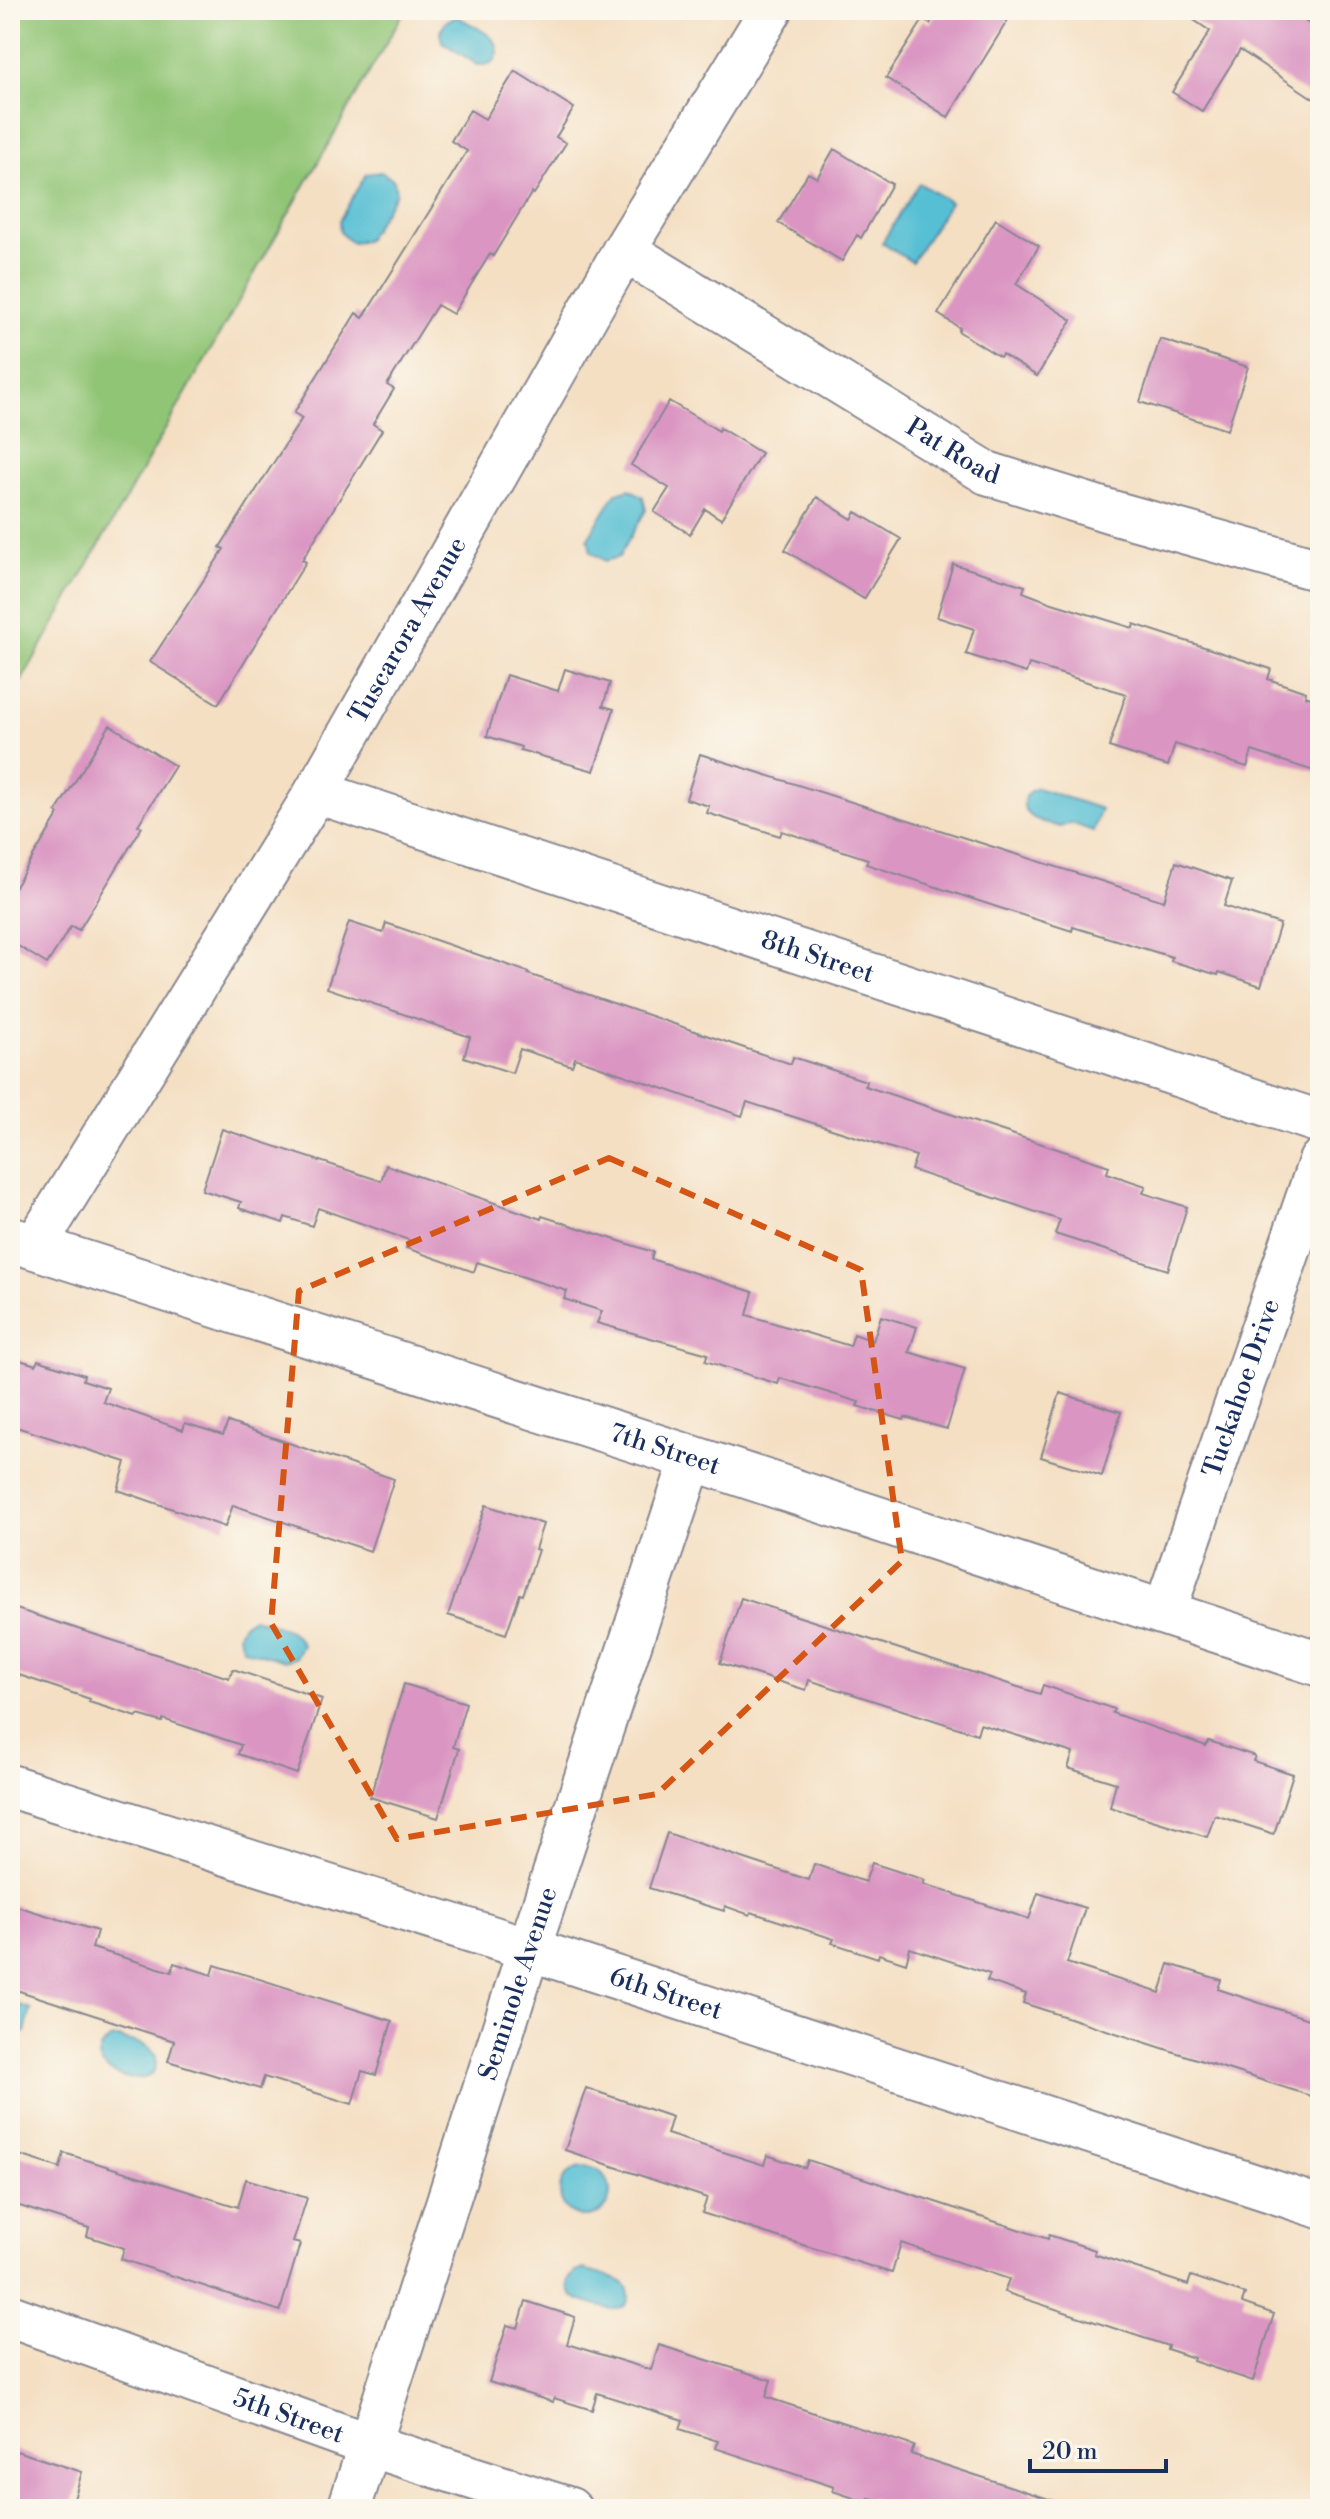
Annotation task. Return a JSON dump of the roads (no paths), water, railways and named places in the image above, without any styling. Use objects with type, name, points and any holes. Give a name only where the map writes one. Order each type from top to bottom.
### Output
[{"type":"street","name":"Tuscarora Avenue","points":[[23,1242],[316,792],[624,250],[771,10]]},
{"type":"street","name":"Pat Road","points":[[624,250],[987,473],[1112,512],[1320,570]]},
{"type":"street","name":"8th Street","points":[[316,792],[1320,1122]]},
{"type":"street","name":"Tuckahoe Drive","points":[[1164,1613],[1320,1161]]},
{"type":"street","name":"7th Street","points":[[23,1242],[1320,1664]]},
{"type":"street","name":"Seminole Avenue","points":[[349,2509],[529,1949],[692,1458]]},
{"type":"street","name":"6th Street","points":[[10,1786],[529,1949],[1320,2207]]},
{"type":"street","name":"5th Street","points":[[10,2316],[369,2445],[570,2509]]},
{"type":"water","points":[[458,17],[479,28],[497,45],[496,58],[492,62],[478,65],[442,42],[443,25]]},
{"type":"water","points":[[381,172],[394,180],[396,193],[366,240],[352,243],[340,232],[339,221],[366,174]]},
{"type":"water","points":[[919,183],[950,202],[912,262],[882,243]]},
{"type":"water","points":[[630,489],[643,497],[646,510],[619,557],[605,561],[591,552],[588,538],[616,493]]},
{"type":"water","points":[[1037,788],[1101,809],[1093,831],[1071,823],[1060,827],[1027,813],[1024,799]]},
{"type":"water","points":[[253,1618],[294,1634],[302,1645],[295,1658],[284,1661],[244,1649],[238,1636],[244,1623]]},
{"type":"water","points":[[10,2002],[31,2009],[25,2032],[13,2038],[10,2037]]},
{"type":"water","points":[[118,2038],[150,2049],[156,2059],[154,2071],[140,2079],[122,2076],[106,2067],[99,2059],[99,2050],[110,2039]]},
{"type":"water","points":[[585,2167],[603,2174],[610,2192],[603,2210],[585,2217],[567,2210],[560,2192],[567,2174]]},
{"type":"water","points":[[584,2269],[624,2284],[629,2292],[626,2305],[613,2309],[574,2297],[569,2289],[569,2279],[575,2272]]}]
